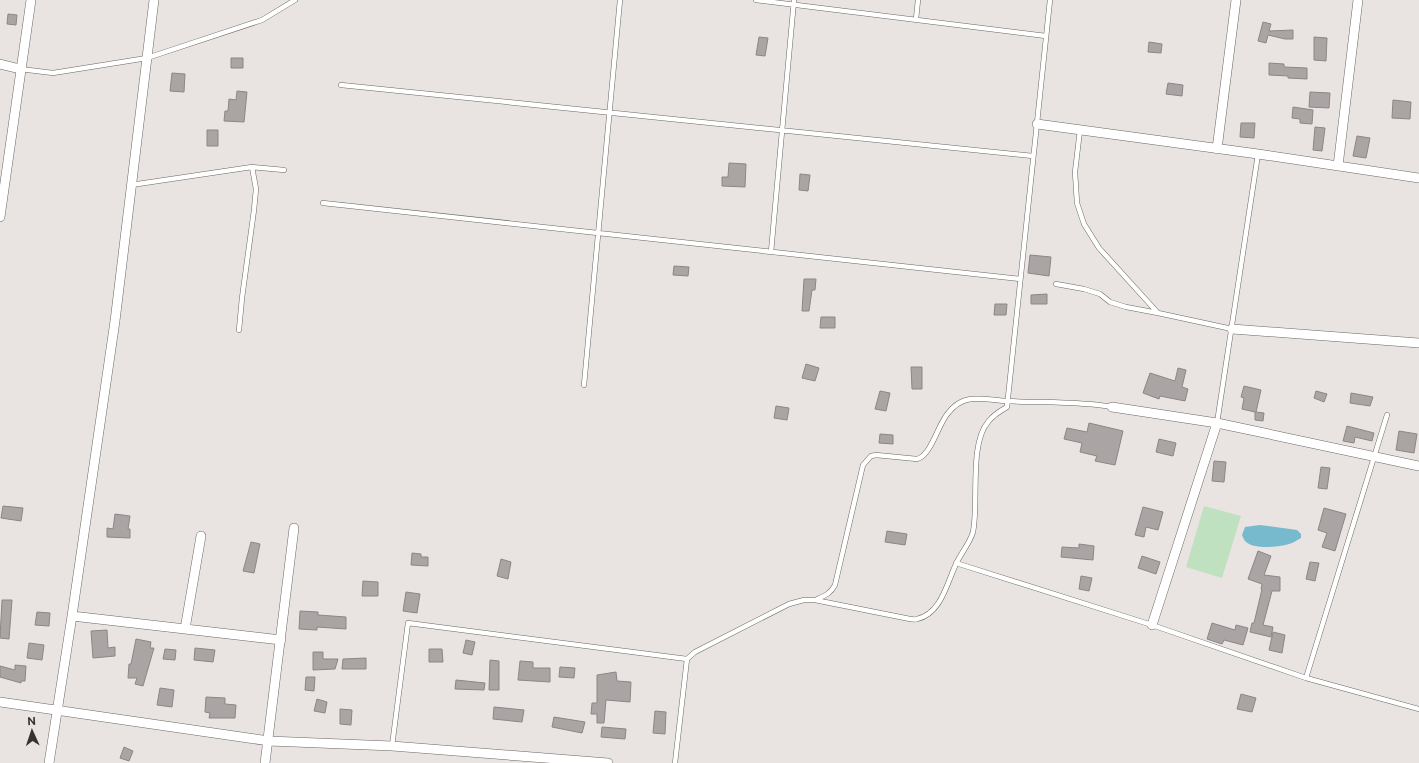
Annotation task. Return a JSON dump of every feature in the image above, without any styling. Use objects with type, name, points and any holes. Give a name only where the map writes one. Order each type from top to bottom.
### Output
[{"type":"street","points":[[0,217],[31,0]]},
{"type":"street","points":[[49,763],[72,616],[114,321],[154,0]]},
{"type":"street","points":[[1217,149],[1236,0]]},
{"type":"street","points":[[1338,166],[1358,0]]},
{"type":"street","points":[[0,64],[20,69]]},
{"type":"street","points":[[1034,124],[1258,154],[1419,178]]},
{"type":"street","points":[[1232,329],[1419,343]]},
{"type":"street","points":[[1112,407],[1217,423],[1419,466]]},
{"type":"street","points":[[1152,625],[1217,423]]},
{"type":"street","points":[[266,763],[294,528]]},
{"type":"street","points":[[185,629],[201,536]]},
{"type":"street","points":[[72,616],[281,640]]},
{"type":"street","points":[[0,702],[269,741],[392,746],[608,763]]},
{"type":"lane","points":[[20,69],[53,73],[147,58],[262,20],[295,0]]},
{"type":"lane","points":[[584,386],[620,0]]},
{"type":"lane","points":[[756,0],[794,2],[1046,36]]},
{"type":"lane","points":[[916,19],[918,0]]},
{"type":"lane","points":[[675,763],[687,659],[695,652],[789,604],[804,600],[815,600],[905,618],[917,619],[929,614],[938,606],[956,563],[972,534],[975,520],[976,458],[982,430],[987,422],[1007,407],[1033,156],[1034,124],[1050,0]]},
{"type":"lane","points":[[771,252],[794,2]]},
{"type":"lane","points":[[341,86],[1033,156]]},
{"type":"lane","points":[[1080,130],[1075,172],[1077,203],[1084,224],[1099,248],[1158,313]]},
{"type":"lane","points":[[1217,423],[1258,154]]},
{"type":"lane","points":[[131,185],[252,168],[284,170]]},
{"type":"lane","points":[[239,330],[256,189],[252,168]]},
{"type":"lane","points":[[323,203],[1020,280]]},
{"type":"lane","points":[[1056,284],[1084,289],[1100,294],[1110,302],[1126,308],[1158,313],[1232,329]]},
{"type":"lane","points":[[815,600],[832,591],[835,585],[863,465],[871,456],[922,458],[929,448],[944,417],[958,404],[975,398],[1008,401],[1069,402],[1112,407]]},
{"type":"lane","points":[[1306,678],[1373,456],[1387,415]]},
{"type":"lane","points":[[956,563],[1152,625],[1306,678],[1419,708]]},
{"type":"lane","points":[[392,746],[408,623],[687,659]]},
{"type":"green space","points":[[1204,506],[1241,516],[1222,578],[1186,567]]},
{"type":"water","points":[[1260,525],[1297,530],[1301,534],[1301,538],[1290,544],[1273,547],[1260,547],[1249,544],[1245,541],[1242,535],[1245,527]]},
{"type":"building","points":[[8,14],[17,15],[16,25],[7,24]]},
{"type":"building","points":[[1263,22],[1271,24],[1269,31],[1293,30],[1293,39],[1285,39],[1268,35],[1266,43],[1258,41]]},
{"type":"building","points":[[759,37],[768,38],[765,56],[756,55]]},
{"type":"building","points":[[1314,37],[1327,38],[1326,61],[1314,60]]},
{"type":"building","points":[[1149,42],[1162,44],[1161,53],[1148,52]]},
{"type":"building","points":[[231,58],[243,58],[243,68],[231,68]]},
{"type":"building","points":[[1269,63],[1284,64],[1284,67],[1307,68],[1307,79],[1269,75]]},
{"type":"building","points":[[172,73],[185,74],[184,92],[170,91]]},
{"type":"building","points":[[1168,83],[1183,85],[1182,96],[1166,94]]},
{"type":"building","points":[[237,91],[247,92],[244,122],[224,121],[225,111],[228,111],[229,99],[236,100]]},
{"type":"building","points":[[1310,92],[1330,93],[1329,108],[1309,107]]},
{"type":"building","points":[[1393,100],[1411,102],[1410,119],[1392,118]]},
{"type":"building","points":[[1293,107],[1313,110],[1312,124],[1300,123],[1300,119],[1292,118]]},
{"type":"building","points":[[1241,123],[1255,123],[1254,138],[1240,137]]},
{"type":"building","points":[[1315,127],[1325,128],[1322,151],[1313,150]]},
{"type":"building","points":[[207,130],[218,130],[218,146],[207,146]]},
{"type":"building","points":[[1357,136],[1370,138],[1366,158],[1353,156]]},
{"type":"building","points":[[729,163],[746,164],[745,187],[722,186],[722,177],[728,177]]},
{"type":"building","points":[[800,174],[810,175],[808,191],[799,190]]},
{"type":"building","points":[[1030,255],[1051,257],[1049,276],[1028,273]]},
{"type":"building","points":[[674,266],[689,267],[688,276],[673,275]]},
{"type":"building","points":[[804,279],[816,279],[815,290],[812,290],[809,311],[802,311]]},
{"type":"building","points":[[1047,294],[1047,304],[1031,304],[1031,295]]},
{"type":"building","points":[[995,304],[1007,304],[1006,315],[994,315]]},
{"type":"building","points":[[821,317],[835,317],[835,328],[820,328]]},
{"type":"building","points":[[806,364],[819,368],[815,381],[802,378]]},
{"type":"building","points":[[911,367],[922,367],[922,389],[912,389]]},
{"type":"building","points":[[1178,368],[1186,370],[1182,387],[1188,389],[1185,401],[1160,396],[1159,399],[1143,393],[1150,373],[1175,381]]},
{"type":"building","points":[[1244,386],[1261,390],[1256,412],[1264,413],[1263,421],[1255,420],[1255,412],[1242,409],[1244,398],[1241,397]]},
{"type":"building","points":[[880,391],[890,393],[886,411],[875,409]]},
{"type":"building","points":[[1316,391],[1327,394],[1324,402],[1314,398]]},
{"type":"building","points":[[1351,393],[1373,397],[1370,406],[1350,403]]},
{"type":"building","points":[[776,406],[789,408],[787,420],[774,418]]},
{"type":"building","points":[[1089,423],[1123,431],[1115,465],[1095,461],[1097,456],[1080,452],[1082,443],[1064,439],[1067,428],[1087,432]]},
{"type":"building","points":[[1347,426],[1374,433],[1372,441],[1355,437],[1354,443],[1343,441]]},
{"type":"building","points":[[1399,431],[1417,434],[1414,453],[1396,450]]},
{"type":"building","points":[[880,434],[893,435],[893,444],[879,443]]},
{"type":"building","points":[[1159,439],[1176,443],[1173,456],[1156,452]]},
{"type":"building","points":[[1214,461],[1226,462],[1224,482],[1212,481]]},
{"type":"building","points":[[1321,467],[1330,468],[1327,489],[1318,488]]},
{"type":"building","points":[[3,506],[23,508],[21,521],[1,518]]},
{"type":"building","points":[[1143,507],[1163,512],[1158,530],[1146,527],[1144,537],[1135,535]]},
{"type":"building","points":[[1324,508],[1346,514],[1335,551],[1322,547],[1327,533],[1318,530]]},
{"type":"building","points":[[115,514],[130,516],[128,529],[130,529],[130,538],[107,537],[107,528],[113,529]]},
{"type":"building","points":[[887,531],[907,534],[905,545],[885,542]]},
{"type":"building","points":[[251,542],[260,544],[254,573],[243,571]]},
{"type":"building","points":[[1079,544],[1094,546],[1093,560],[1061,557],[1062,547],[1079,548]]},
{"type":"building","points":[[1258,551],[1271,556],[1264,575],[1280,577],[1280,591],[1272,591],[1263,625],[1273,627],[1271,637],[1250,632],[1252,623],[1254,623],[1262,589],[1262,584],[1248,579]]},
{"type":"building","points":[[412,553],[421,554],[421,557],[428,557],[428,566],[411,565]]},
{"type":"building","points":[[1142,556],[1160,562],[1156,574],[1138,568]]},
{"type":"building","points":[[501,559],[511,562],[508,579],[497,576]]},
{"type":"building","points":[[1310,562],[1319,563],[1315,581],[1306,579]]},
{"type":"building","points":[[1081,576],[1092,578],[1089,591],[1079,589]]},
{"type":"building","points":[[363,581],[378,582],[378,596],[362,596]]},
{"type":"building","points":[[406,592],[420,594],[417,613],[403,611]]},
{"type":"building","points":[[2,600],[12,600],[9,639],[0,638]]},
{"type":"building","points":[[300,611],[318,612],[318,615],[346,617],[346,629],[317,627],[317,630],[299,629]]},
{"type":"building","points":[[37,612],[50,613],[49,626],[35,625]]},
{"type":"building","points":[[1212,623],[1235,630],[1236,625],[1248,628],[1243,645],[1224,640],[1222,644],[1207,639]]},
{"type":"building","points":[[107,630],[108,648],[115,647],[115,656],[93,658],[91,631]]},
{"type":"building","points":[[1273,632],[1285,635],[1282,653],[1269,650]]},
{"type":"building","points":[[136,639],[151,642],[150,648],[154,648],[143,686],[135,684],[137,678],[128,678],[129,664],[131,664]]},
{"type":"building","points":[[466,640],[475,642],[472,655],[463,653]]},
{"type":"building","points":[[29,643],[44,645],[42,660],[27,658]]},
{"type":"building","points":[[195,648],[215,650],[213,662],[194,660]]},
{"type":"building","points":[[165,649],[176,650],[175,660],[163,659]]},
{"type":"building","points":[[429,649],[442,649],[443,662],[429,662]]},
{"type":"building","points":[[313,652],[323,652],[323,659],[338,659],[335,669],[313,670]]},
{"type":"building","points":[[366,658],[366,669],[342,669],[343,659]]},
{"type":"building","points":[[490,660],[499,661],[499,690],[489,690]]},
{"type":"building","points":[[520,661],[533,662],[533,668],[550,668],[550,682],[518,680]]},
{"type":"building","points":[[15,665],[26,666],[25,681],[21,681],[21,683],[0,677],[0,666],[15,670]]},
{"type":"building","points":[[560,667],[575,668],[574,678],[559,677]]},
{"type":"building","points":[[616,672],[617,681],[631,682],[630,702],[606,700],[604,723],[597,723],[597,714],[591,714],[592,703],[597,703],[597,675]]},
{"type":"building","points":[[306,677],[315,677],[314,691],[305,690]]},
{"type":"building","points":[[456,680],[485,683],[484,690],[455,689]]},
{"type":"building","points":[[160,688],[174,690],[172,707],[157,705]]},
{"type":"building","points":[[1241,694],[1256,698],[1252,712],[1237,709]]},
{"type":"building","points":[[206,697],[225,698],[225,704],[236,705],[235,718],[209,718],[210,713],[205,712]]},
{"type":"building","points":[[317,699],[327,702],[325,713],[314,711]]},
{"type":"building","points":[[494,707],[524,710],[522,722],[493,719]]},
{"type":"building","points":[[340,709],[352,710],[351,725],[340,724]]},
{"type":"building","points":[[655,711],[666,712],[665,734],[653,733]]},
{"type":"building","points":[[554,717],[585,722],[582,733],[552,727]]},
{"type":"building","points":[[602,727],[626,729],[625,739],[601,737]]},
{"type":"building","points":[[124,747],[133,751],[129,761],[120,758]]}]
